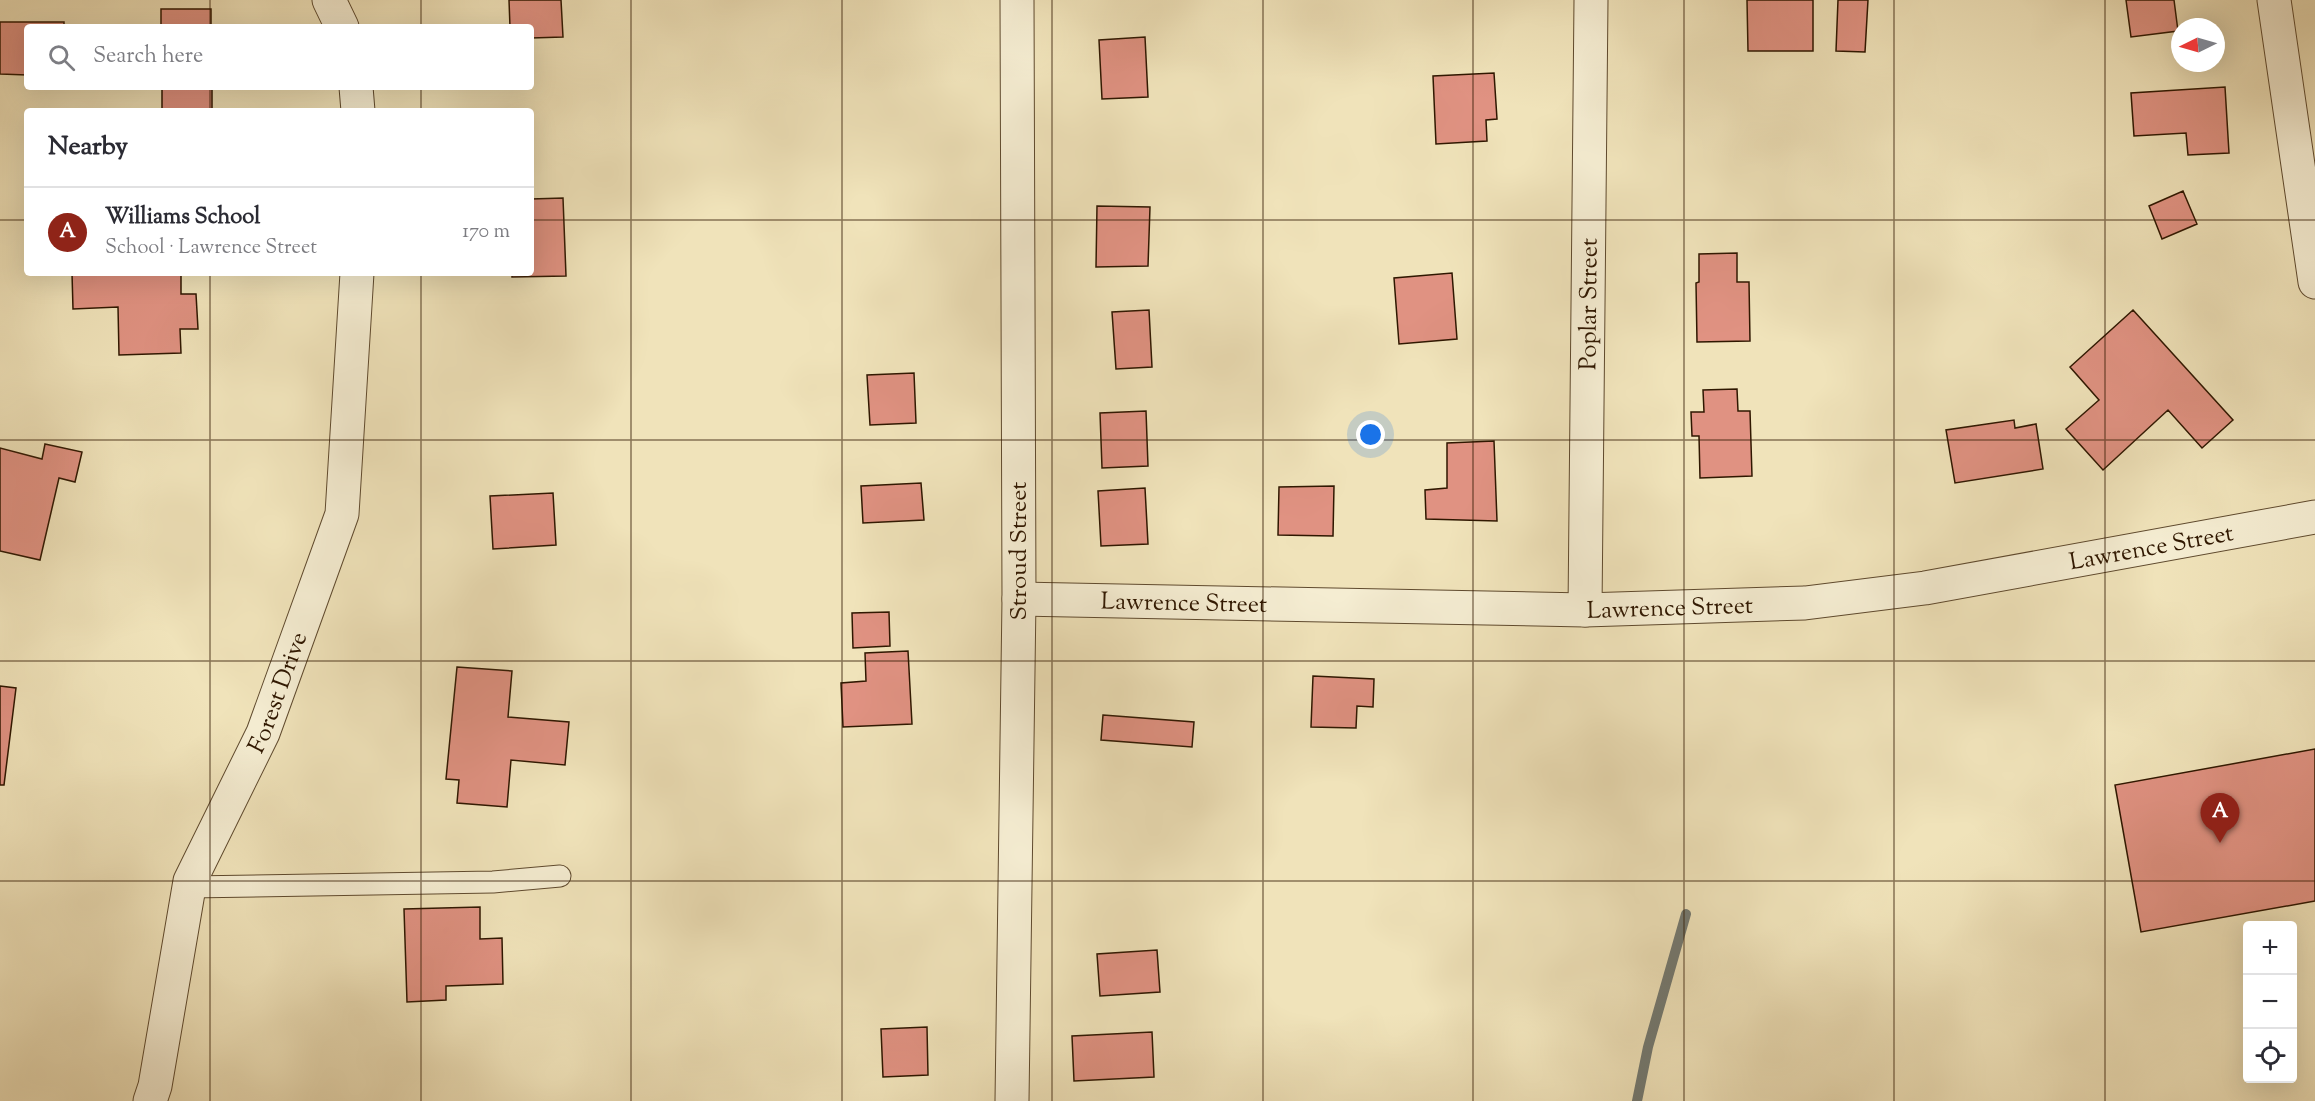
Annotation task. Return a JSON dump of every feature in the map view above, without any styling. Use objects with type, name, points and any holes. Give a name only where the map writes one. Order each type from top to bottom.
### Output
[{"type":"street","points":[[329,0],[341,24]]},
{"type":"street","name":"Stroud Street","points":[[1012,1101],[1019,599],[1017,0]]},
{"type":"street","name":"Poplar Street","points":[[1585,609],[1591,0]]},
{"type":"street","points":[[2274,0],[2315,282]]},
{"type":"street","points":[[356,90],[358,108]]},
{"type":"street","name":"Forest Drive","points":[[150,1101],[155,1086],[189,881],[263,733],[342,514],[357,276]]},
{"type":"street","name":"Lawrence Street","points":[[1019,599],[1585,609],[1816,602],[1925,588],[2315,517]]},
{"type":"lane","points":[[189,887],[493,882],[560,876]]},
{"type":"building","points":[[509,0],[561,0],[563,37],[534,38],[534,24],[510,24]]},
{"type":"building","points":[[1747,0],[1813,0],[1813,51],[1748,51]]},
{"type":"building","points":[[1838,0],[1868,0],[1865,52],[1836,51]]},
{"type":"building","points":[[2126,0],[2174,0],[2176,18],[2171,18],[2171,32],[2131,37]]},
{"type":"building","points":[[161,9],[211,9],[211,24],[161,24]]},
{"type":"building","points":[[0,22],[64,22],[64,24],[24,24],[24,75],[0,74]]},
{"type":"building","points":[[1145,37],[1148,97],[1102,99],[1099,40]]},
{"type":"building","points":[[1494,73],[1497,119],[1486,120],[1487,141],[1436,144],[1433,76]]},
{"type":"building","points":[[2225,87],[2229,153],[2188,155],[2186,133],[2134,136],[2131,93]]},
{"type":"building","points":[[162,90],[212,90],[212,108],[162,108]]},
{"type":"building","points":[[2183,191],[2197,224],[2162,239],[2149,206]]},
{"type":"building","points":[[563,198],[566,276],[512,277],[534,276],[534,199]]},
{"type":"building","points":[[1097,206],[1150,207],[1148,266],[1096,267]]},
{"type":"building","points":[[1737,253],[1737,282],[1749,282],[1750,341],[1697,342],[1696,283],[1699,282],[1699,254]]},
{"type":"building","points":[[1452,273],[1457,339],[1399,344],[1394,278]]},
{"type":"building","points":[[72,276],[181,276],[181,294],[196,294],[198,329],[180,329],[181,353],[119,355],[118,307],[73,309]]},
{"type":"building","points":[[1149,310],[1152,367],[1116,369],[1112,312]]},
{"type":"building","points":[[2133,310],[2233,420],[2202,448],[2168,410],[2103,470],[2066,429],[2099,400],[2070,367]]},
{"type":"building","points":[[914,373],[916,423],[870,425],[867,375]]},
{"type":"building","points":[[1737,389],[1738,411],[1750,411],[1752,476],[1700,478],[1699,436],[1692,436],[1691,412],[1704,412],[1703,390]]},
{"type":"building","points":[[1146,411],[1148,466],[1102,468],[1100,413]]},
{"type":"building","points":[[2014,420],[2015,428],[2036,424],[2043,469],[1955,483],[1946,430]]},
{"type":"building","points":[[1494,441],[1497,521],[1426,519],[1425,490],[1447,488],[1447,443]]},
{"type":"building","points":[[45,444],[82,452],[75,482],[59,478],[40,560],[0,551],[0,448],[42,459]]},
{"type":"building","points":[[921,483],[924,520],[863,523],[861,486]]},
{"type":"building","points":[[1334,486],[1333,536],[1278,535],[1279,487]]},
{"type":"building","points":[[1145,488],[1148,544],[1101,546],[1098,491]]},
{"type":"building","points":[[553,493],[556,545],[493,549],[490,496]]},
{"type":"building","points":[[889,612],[890,646],[853,648],[852,613]]},
{"type":"building","points":[[908,651],[912,724],[843,727],[841,683],[866,681],[865,653]]},
{"type":"building","points":[[457,667],[512,671],[508,717],[569,722],[565,765],[511,760],[507,807],[457,803],[459,780],[446,779]]},
{"type":"building","points":[[1313,676],[1374,679],[1373,707],[1357,706],[1356,728],[1311,727]]},
{"type":"building","points":[[0,686],[16,688],[4,785],[0,785]]},
{"type":"building","points":[[1103,715],[1194,722],[1192,747],[1101,740]]},
{"type":"building","points":[[2315,749],[2315,901],[2141,932],[2115,785]]},
{"type":"building","points":[[480,907],[480,939],[502,938],[503,984],[446,986],[446,1000],[407,1002],[404,909]]},
{"type":"building","points":[[1157,950],[1160,992],[1100,996],[1097,954]]},
{"type":"building","points":[[927,1027],[928,1075],[883,1077],[881,1029]]},
{"type":"building","points":[[1152,1032],[1154,1077],[1074,1081],[1072,1036]]},
{"type":"waterway","points":[[1637,1101],[1648,1047],[1686,914]]},
{"type":"place","name":"Williams School","points":[[2220,843]]}]
